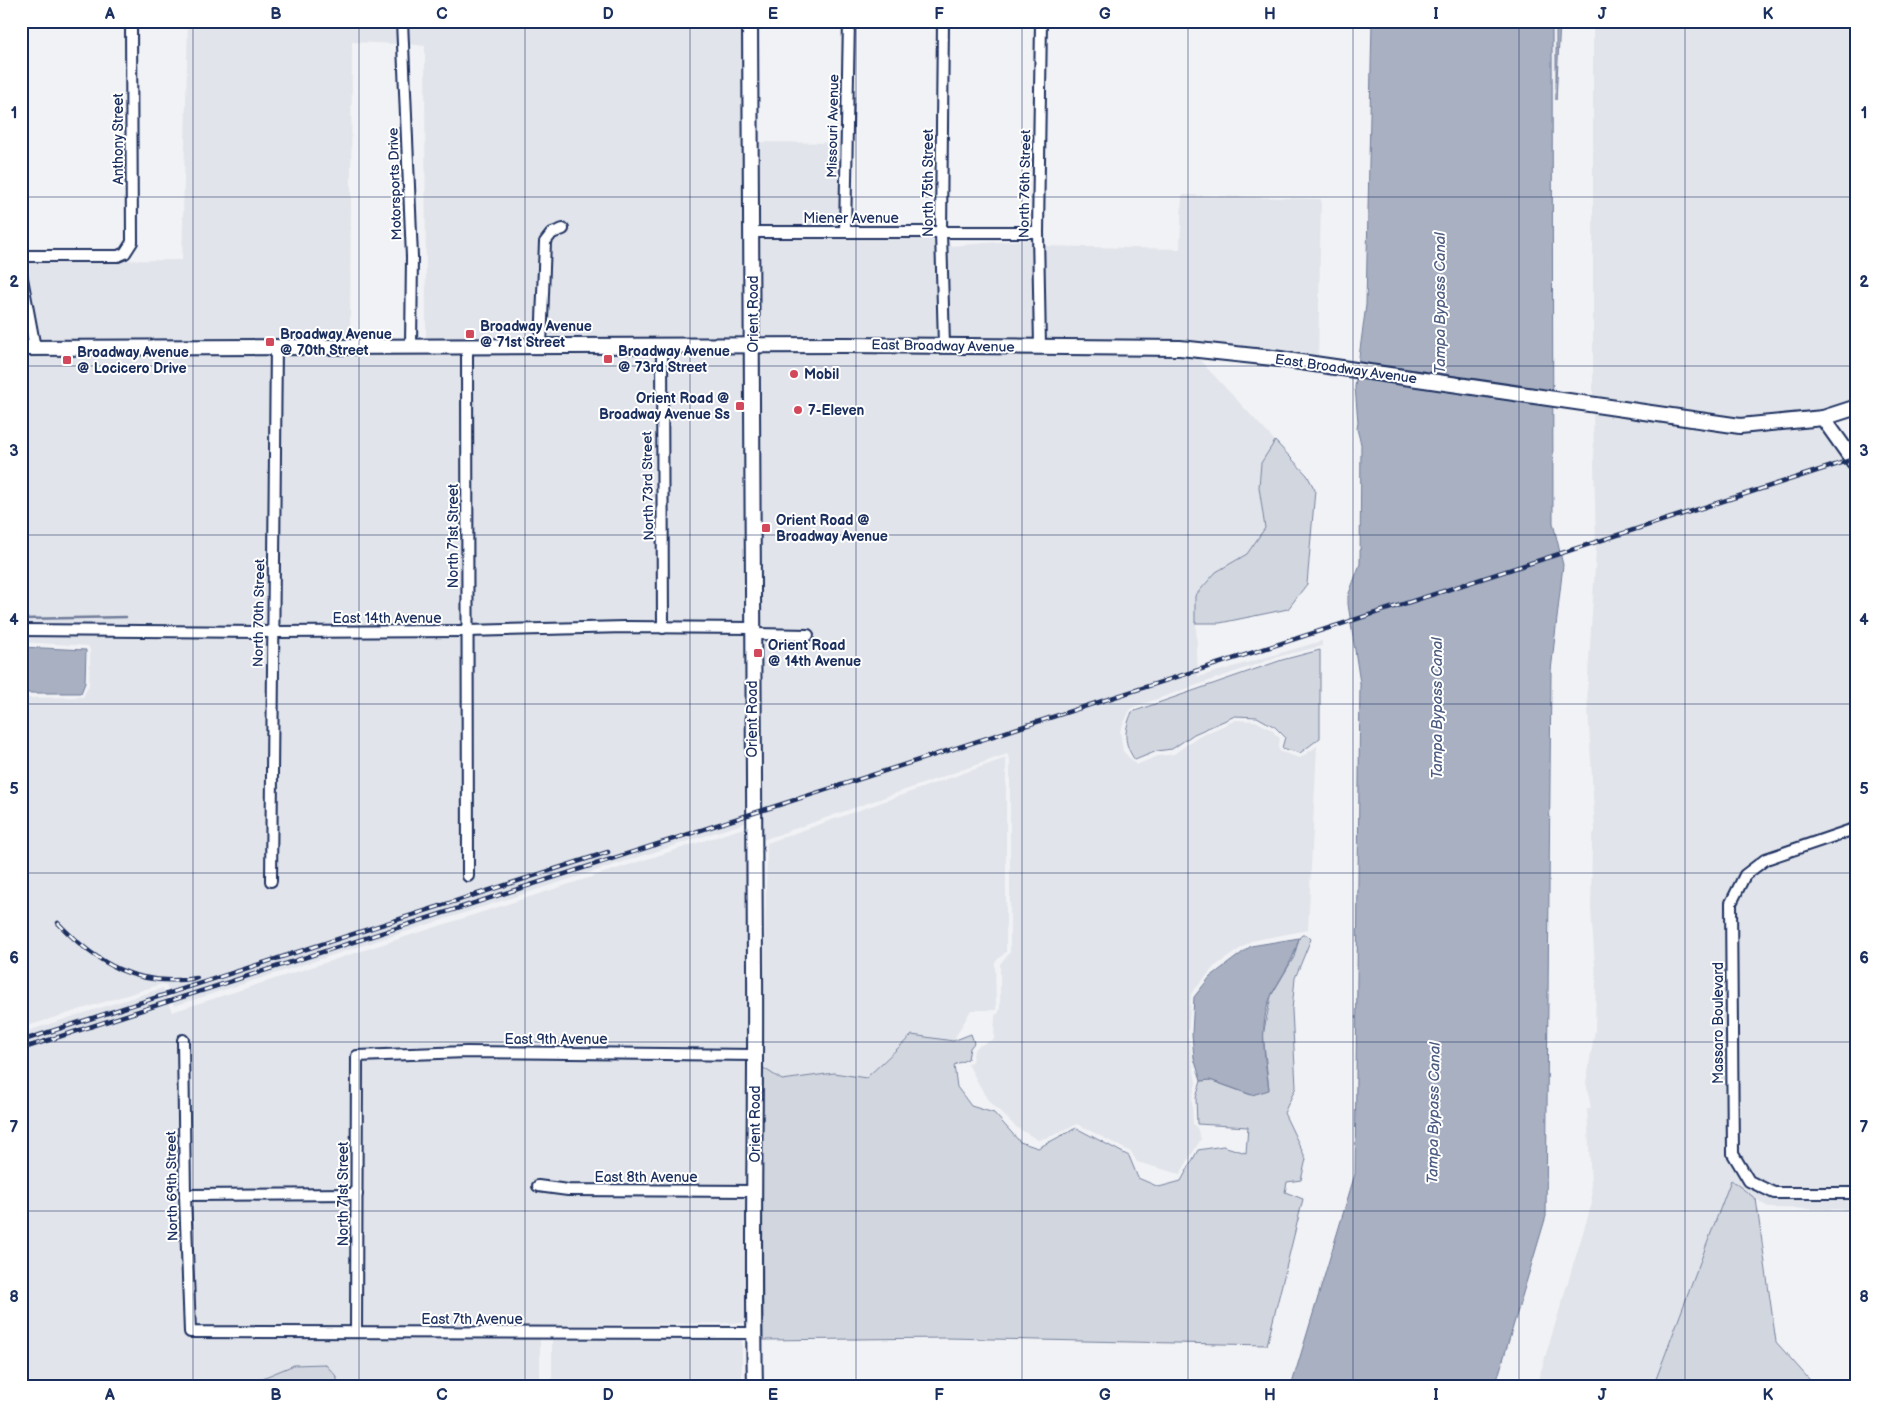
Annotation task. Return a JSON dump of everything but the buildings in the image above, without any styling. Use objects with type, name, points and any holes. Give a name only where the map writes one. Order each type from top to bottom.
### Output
[{"type":"main road","name":"Orient Road","points":[[750,21],[753,232],[752,631],[755,1387]]},
{"type":"main road","name":"East Broadway Avenue","points":[[28,348],[276,345],[944,345],[1180,348],[1342,369],[1740,426],[1823,418],[1857,407]]},
{"type":"main road","points":[[1823,418],[1857,466]]},
{"type":"street","name":"Anthony Street","points":[[21,256],[118,256],[125,253],[132,242],[132,21]]},
{"type":"street","name":"Motorsports Drive","points":[[402,21],[412,257],[410,346]]},
{"type":"street","name":"Missouri Avenue","points":[[845,232],[849,21]]},
{"type":"street","name":"North 75th Street","points":[[943,21],[941,232],[944,345]]},
{"type":"street","name":"North 76th Street","points":[[1040,347],[1038,232],[1041,21]]},
{"type":"street","points":[[541,346],[545,242],[552,233],[563,229]]},
{"type":"street","name":"Miener Avenue","points":[[753,232],[1038,232]]},
{"type":"street","points":[[21,273],[28,348]]},
{"type":"street","name":"North 70th Street","points":[[271,881],[276,345]]},
{"type":"street","name":"North 73rd Street","points":[[662,345],[663,628]]},
{"type":"street","name":"North 71st Street","points":[[467,346],[468,876]]},
{"type":"street","name":"East 14th Avenue","points":[[21,630],[273,632],[663,628],[752,631],[808,636]]},
{"type":"street","name":"Massaro Boulevard","points":[[1857,828],[1766,859],[1745,875],[1731,903],[1733,1154],[1749,1181],[1774,1193],[1857,1193]]},
{"type":"street","name":"North 69th Street","points":[[184,1040],[185,1195],[190,1332]]},
{"type":"street","name":"East 9th Avenue","points":[[357,1056],[466,1052],[755,1055]]},
{"type":"street","name":"North 71st Street","points":[[356,1332],[357,1056]]},
{"type":"street","name":"East 8th Avenue","points":[[538,1186],[568,1190],[755,1191]]},
{"type":"street","points":[[185,1195],[358,1194]]},
{"type":"street","name":"East 7th Avenue","points":[[190,1332],[754,1333]]},
{"type":"shaded area","points":[[188,21],[397,21],[398,44],[352,42],[350,340],[39,342],[24,261],[182,260]]},
{"type":"shaded area","points":[[407,21],[745,21],[748,339],[546,340],[550,245],[554,238],[569,233],[566,222],[550,228],[540,242],[536,341],[426,340],[425,46],[408,44]]},
{"type":"shaded area","points":[[1593,21],[1857,21],[1857,402],[1821,413],[1740,421],[1593,400]]},
{"type":"shaded area","points":[[757,142],[842,143],[840,226],[758,226]]},
{"type":"shaded area","points":[[1182,195],[1321,199],[1318,360],[1045,341],[1043,246],[1180,249]]},
{"type":"shaded area","points":[[758,237],[937,237],[939,340],[758,339]]},
{"type":"shaded area","points":[[946,237],[949,237],[950,246],[1034,239],[1035,341],[949,340]]},
{"type":"shaded area","points":[[21,301],[29,342],[21,342]]},
{"type":"shaded area","points":[[657,350],[658,622],[472,626],[472,352]]},
{"type":"shaded area","points":[[666,350],[748,350],[747,623],[668,622]]},
{"type":"shaded area","points":[[758,350],[1040,352],[1041,355],[1155,353],[1195,355],[1275,441],[1261,464],[1259,487],[1265,528],[1247,554],[1216,572],[1195,596],[1198,677],[1322,641],[1322,646],[1281,656],[1131,708],[1120,731],[1123,751],[1136,765],[1158,756],[1174,754],[1196,738],[1236,720],[1256,721],[1272,730],[1280,739],[1278,748],[1281,752],[1300,758],[1317,746],[1308,930],[1251,941],[1214,967],[1191,994],[1188,1035],[1196,1083],[1192,1098],[1193,1124],[1197,1128],[1201,1139],[1180,1174],[1137,1162],[1131,1152],[1077,1124],[1052,1136],[1038,1140],[1016,1127],[987,1099],[968,1064],[972,1061],[974,1050],[977,1047],[994,1039],[995,1015],[1000,1010],[1000,964],[1010,952],[1010,759],[1007,754],[763,840],[760,961],[757,640],[812,641],[813,631],[757,629]]},
{"type":"shaded area","points":[[271,351],[268,626],[21,624],[21,353]]},
{"type":"shaded area","points":[[281,351],[462,352],[462,626],[278,626]]},
{"type":"shaded area","points":[[1593,411],[1740,432],[1819,424],[1857,474],[1857,822],[1764,854],[1742,870],[1727,900],[1729,1157],[1745,1184],[1773,1198],[1857,1198],[1857,1210],[1769,1208],[1731,1180],[1653,1387],[1536,1387],[1592,1203],[1587,1109],[1591,1109],[1586,1082],[1595,1030],[1596,980],[1591,909],[1592,837],[1595,831],[1587,692],[1596,550]]},
{"type":"shaded area","points":[[1275,441],[1307,475],[1315,490],[1307,584],[1288,609],[1220,623],[1195,623],[1195,596],[1216,572],[1247,554],[1265,528],[1259,487],[1261,463]]},
{"type":"shaded area","points":[[625,632],[747,634],[748,822],[174,1006],[166,985],[162,984],[21,1028],[21,698],[83,697],[89,685],[90,650],[88,646],[21,642],[21,635],[268,637],[266,886],[275,886],[278,637],[462,637],[463,881],[472,881],[472,636]]},
{"type":"shaded area","points":[[1320,650],[1320,738],[1300,753],[1282,748],[1285,737],[1275,727],[1257,717],[1235,716],[1194,734],[1172,749],[1157,751],[1135,760],[1131,754],[1128,748],[1126,731],[1132,712],[1282,660]]},
{"type":"shaded area","points":[[1006,758],[1006,952],[995,962],[996,1010],[971,1010],[953,1041],[912,1035],[866,1078],[834,1073],[782,1080],[762,1067],[767,843]]},
{"type":"shaded area","points":[[753,825],[746,1058],[746,1323],[540,1325],[540,1387],[21,1387],[21,1033],[163,988],[172,1012]]},
{"type":"shaded area","points":[[1857,834],[1857,1187],[1775,1187],[1752,1177],[1738,1152],[1736,904],[1749,878],[1768,864]]},
{"type":"shaded area","points":[[1302,935],[1307,935],[1311,939],[1295,978],[1292,1010],[1296,1087],[1284,1113],[1306,1159],[1301,1180],[1287,1182],[1285,1192],[1303,1199],[1267,1345],[946,1338],[763,1340],[762,1067],[782,1080],[834,1073],[866,1078],[912,1035],[953,1041],[971,1034],[974,1043],[970,1048],[968,1059],[954,1065],[957,1087],[971,1106],[994,1113],[1020,1142],[1038,1148],[1076,1128],[1129,1156],[1138,1178],[1159,1187],[1181,1181],[1198,1150],[1223,1146],[1246,1153],[1248,1127],[1197,1124],[1196,1098],[1201,1081],[1210,1080],[1251,1095],[1269,1089],[1263,1035],[1271,996],[1294,957],[1299,938]]},
{"type":"shaded area","points":[[1731,1180],[1756,1199],[1776,1342],[1816,1387],[1653,1387]]},
{"type":"shaded area","points":[[552,1340],[742,1340],[742,1387],[552,1387]]},
{"type":"shaded area","points":[[325,1364],[337,1377],[337,1387],[241,1387],[294,1365]]},
{"type":"water","name":"Tampa Bypass Canal","points":[[1372,21],[1552,21],[1553,523],[1563,565],[1551,671],[1546,1216],[1495,1387],[1291,1387],[1355,1174],[1360,683],[1348,596],[1360,564],[1361,444],[1357,429],[1355,387],[1366,305]]},
{"type":"water","points":[[1556,21],[1560,21],[1556,100]]},
{"type":"water","points":[[21,647],[86,650],[85,683],[81,693],[21,693]]},
{"type":"water","points":[[1299,938],[1291,961],[1272,994],[1265,1017],[1264,1041],[1269,1090],[1252,1095],[1210,1080],[1201,1081],[1194,1058],[1192,1034],[1194,997],[1210,977],[1251,946]]},
{"type":"waterway","points":[[21,619],[126,617]]},
{"type":"railway","points":[[21,1049],[1857,458]]},
{"type":"railway","points":[[21,1041],[608,852]]},
{"type":"railway","points":[[58,923],[88,950],[120,970],[137,976],[156,979],[197,978]]},
{"type":"place","name":"Broadway Avenue @ 71st Street","points":[[470,334]]},
{"type":"place","name":"Broadway Avenue @ 70th Street","points":[[270,342]]},
{"type":"place","name":"Broadway Avenue @ 73rd Street","points":[[608,359]]},
{"type":"place","name":"Broadway Avenue @ Locicero Drive","points":[[67,360]]},
{"type":"place","name":"Mobil","points":[[794,374]]},
{"type":"place","name":"Orient Road @ Broadway Avenue Ss","points":[[740,406]]},
{"type":"place","name":"7-Eleven","points":[[798,410]]},
{"type":"place","name":"Orient Road @ Broadway Avenue","points":[[766,528]]},
{"type":"place","name":"Orient Road @ 14th Avenue","points":[[758,653]]}]
